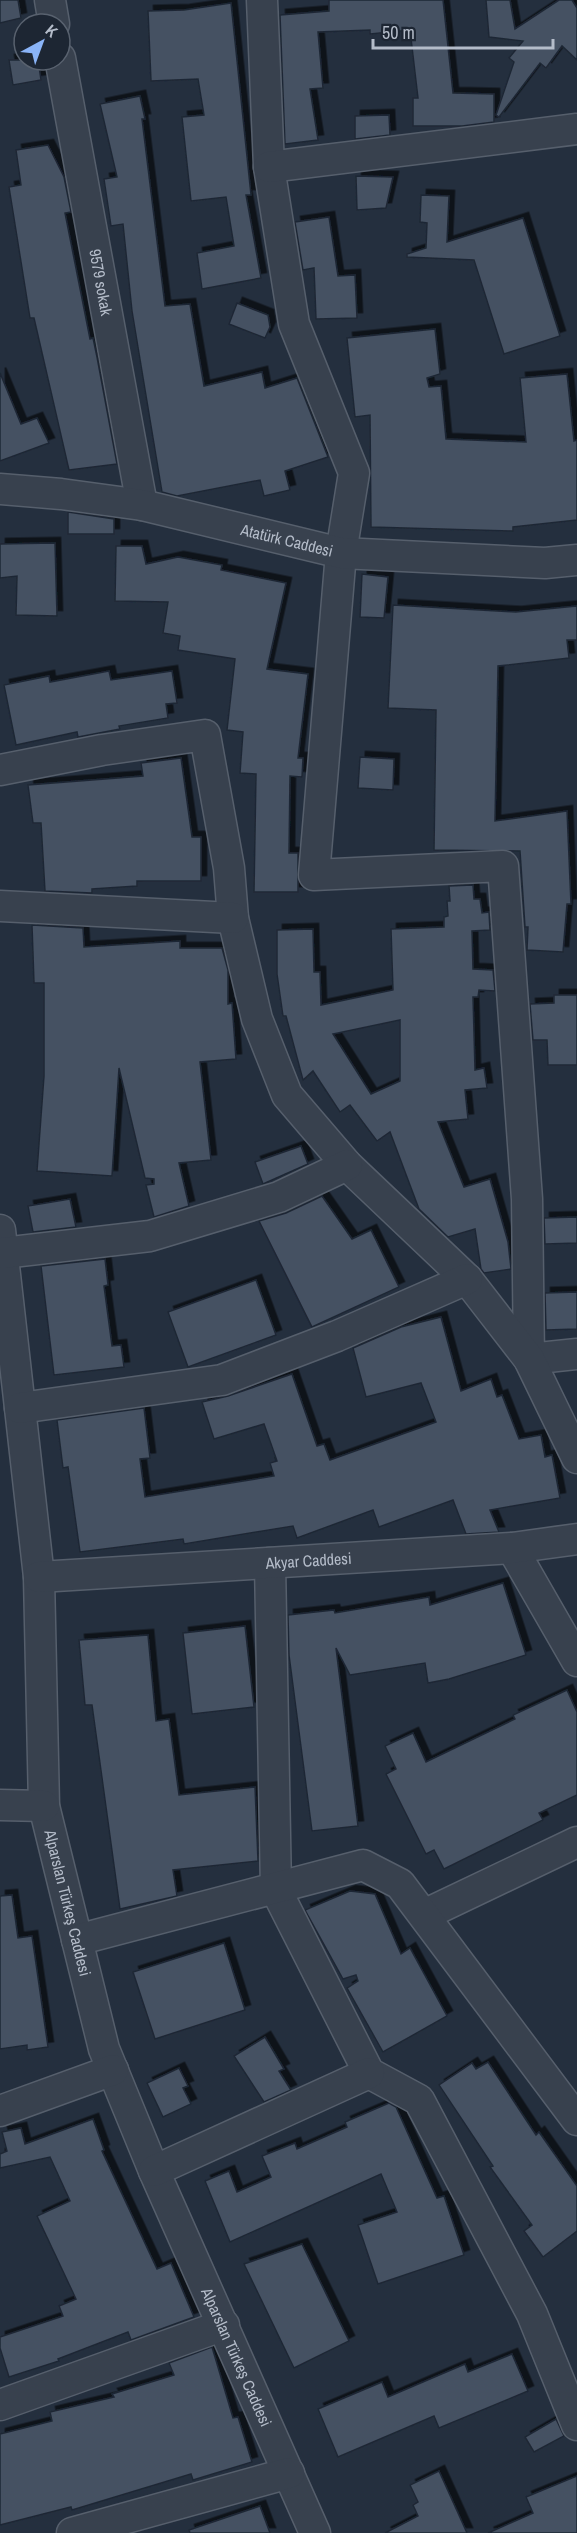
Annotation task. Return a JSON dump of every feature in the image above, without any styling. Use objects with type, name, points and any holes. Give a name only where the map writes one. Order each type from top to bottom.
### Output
[{"type":"street","points":[[262,0],[269,167],[294,324],[354,473],[341,553],[314,875],[503,866],[527,1199],[529,1359]]},
{"type":"street","name":"9579 sokak","points":[[63,72],[142,505]]},
{"type":"street","points":[[269,167],[577,129]]},
{"type":"street","name":"Atatürk Caddesi","points":[[0,489],[61,494],[142,505],[341,553],[545,563],[577,560]]},
{"type":"street","points":[[0,770],[102,750],[205,735],[229,868],[233,918],[257,1019],[287,1095],[347,1165],[467,1279],[529,1359],[577,1458]]},
{"type":"street","points":[[0,906],[233,918]]},
{"type":"street","points":[[1,1241],[150,1236],[279,1197],[347,1165]]},
{"type":"street","name":"Alparslan Türkeş Caddesi","points":[[1,1241],[39,1577],[44,1806],[104,2049],[154,2171],[315,2533]]},
{"type":"street","points":[[20,1408],[222,1380],[337,1336],[467,1279]]},
{"type":"street","points":[[529,1359],[577,1354]]},
{"type":"street","name":"Akyar Caddesi","points":[[39,1577],[512,1548],[577,1539]]},
{"type":"street","points":[[512,1548],[577,1661]]},
{"type":"street","points":[[270,1563],[276,1890],[369,2073],[419,2100],[532,2314],[577,2425]]},
{"type":"street","points":[[0,1805],[44,1806]]},
{"type":"street","points":[[424,1915],[577,1842]]},
{"type":"street","points":[[77,1940],[276,1890],[363,1865],[400,1884],[577,2120]]},
{"type":"street","points":[[0,2111],[113,2070]]},
{"type":"street","points":[[154,2171],[369,2073]]},
{"type":"street","points":[[0,2405],[224,2325]]},
{"type":"street","points":[[72,2533],[289,2473]]},
{"type":"building","points":[[0,0],[18,0],[20,12],[12,12],[12,20],[0,23]]},
{"type":"building","points":[[329,0],[443,0],[453,93],[494,94],[494,122],[462,126],[413,126],[413,98],[418,98],[410,30],[370,34],[370,30],[318,32],[323,88],[310,89],[318,140],[285,144],[280,15],[329,11]]},
{"type":"building","points":[[486,0],[510,0],[515,29],[559,0],[572,0],[577,8],[577,60],[562,46],[546,68],[540,63],[499,117],[496,115],[514,62],[509,58],[523,41],[489,37]]},
{"type":"building","points":[[231,3],[251,195],[246,195],[261,278],[202,289],[197,253],[234,246],[226,197],[191,201],[182,117],[204,115],[198,79],[151,81],[148,11],[184,10]]},
{"type":"building","points":[[9,60],[12,60],[12,72],[40,72],[41,80],[13,85]]},
{"type":"building","points":[[140,96],[145,119],[142,119],[165,306],[190,304],[204,386],[262,372],[265,388],[297,378],[328,457],[285,471],[290,490],[264,496],[260,480],[177,496],[162,492],[132,311],[123,224],[111,226],[104,179],[117,177],[100,104]]},
{"type":"building","points":[[389,115],[390,135],[355,139],[355,116]]},
{"type":"building","points":[[48,145],[64,177],[71,212],[65,213],[90,339],[93,338],[97,357],[117,464],[69,470],[34,318],[30,318],[9,187],[21,185],[16,150]]},
{"type":"building","points":[[356,176],[393,177],[386,208],[357,210]]},
{"type":"building","points":[[421,195],[449,196],[447,242],[523,218],[560,336],[504,354],[474,260],[407,257],[407,254],[426,248],[427,223],[420,222]]},
{"type":"building","points":[[329,217],[338,276],[355,275],[357,318],[316,319],[314,268],[303,270],[295,222]]},
{"type":"building","points":[[237,303],[268,315],[270,327],[265,338],[229,324]]},
{"type":"building","points":[[435,329],[440,374],[427,378],[429,387],[441,386],[446,439],[526,442],[520,378],[567,374],[574,441],[577,440],[577,520],[513,527],[513,531],[371,527],[370,415],[355,417],[347,338]]},
{"type":"building","points":[[0,373],[21,424],[37,418],[49,443],[0,461]]},
{"type":"building","points":[[68,512],[114,519],[114,534],[68,534]]},
{"type":"building","points":[[55,543],[57,616],[16,615],[17,576],[0,578],[0,544]]},
{"type":"building","points":[[116,546],[142,546],[146,564],[178,557],[222,565],[221,570],[286,583],[267,669],[308,674],[298,758],[303,758],[302,777],[290,776],[289,853],[298,853],[298,892],[254,892],[256,774],[240,773],[243,732],[227,730],[235,659],[178,650],[180,636],[163,633],[168,602],[115,601]]},
{"type":"building","points":[[362,574],[388,577],[384,618],[360,617]]},
{"type":"building","points":[[393,605],[516,612],[577,606],[577,640],[567,640],[569,658],[498,666],[495,821],[567,811],[571,904],[567,904],[563,952],[527,950],[528,927],[525,927],[520,851],[434,850],[436,710],[388,708]]},
{"type":"building","points":[[109,671],[111,680],[172,671],[177,703],[166,704],[168,718],[119,726],[120,729],[78,737],[77,732],[16,745],[4,685],[49,676],[50,682]]},
{"type":"building","points":[[360,757],[394,759],[393,790],[358,788]]},
{"type":"building","points":[[181,758],[192,837],[201,837],[201,881],[137,881],[137,886],[92,889],[92,893],[45,891],[41,823],[33,823],[28,785],[143,776],[141,763]]},
{"type":"building","points":[[473,885],[474,899],[480,899],[482,913],[489,912],[490,930],[472,931],[473,969],[493,970],[495,991],[479,990],[478,997],[473,997],[475,1070],[484,1068],[487,1088],[465,1090],[468,1119],[438,1122],[464,1187],[490,1179],[508,1242],[511,1269],[484,1273],[481,1269],[475,1229],[448,1237],[419,1209],[390,1132],[377,1141],[350,1105],[340,1112],[313,1071],[303,1080],[286,1016],[283,1016],[277,974],[277,930],[313,929],[314,972],[320,972],[321,1005],[393,990],[391,929],[444,927],[444,917],[448,916],[447,901],[450,901],[449,886]],"holes":[[[400,1020],[400,1081],[371,1094],[333,1034]]]},
{"type":"building","points":[[32,925],[83,928],[84,947],[180,941],[180,948],[222,948],[228,970],[228,1004],[232,1003],[236,1059],[200,1062],[211,1160],[179,1163],[189,1206],[154,1217],[146,1185],[154,1184],[154,1179],[145,1178],[119,1068],[112,1176],[37,1171],[44,1076],[44,983],[34,983]]},
{"type":"building","points":[[554,995],[577,995],[577,1065],[548,1065],[547,1040],[533,1040],[530,1004],[554,1003]]},
{"type":"building","points":[[301,1146],[308,1164],[263,1184],[255,1162]]},
{"type":"building","points":[[322,1196],[352,1239],[371,1230],[399,1287],[312,1327],[259,1221],[286,1213]]},
{"type":"building","points":[[70,1199],[76,1227],[33,1232],[28,1206]]},
{"type":"building","points":[[577,1217],[577,1243],[545,1244],[544,1218]]},
{"type":"building","points":[[105,1259],[108,1285],[104,1286],[112,1346],[121,1345],[124,1367],[54,1375],[41,1266]]},
{"type":"building","points":[[256,1280],[276,1335],[188,1367],[168,1312]]},
{"type":"building","points":[[577,1292],[577,1329],[546,1330],[545,1293]]},
{"type":"building","points":[[441,1317],[461,1391],[491,1379],[497,1397],[502,1395],[519,1439],[541,1435],[545,1457],[552,1455],[560,1498],[490,1510],[499,1532],[466,1534],[453,1500],[379,1527],[373,1510],[297,1538],[293,1526],[184,1544],[183,1539],[80,1552],[68,1467],[63,1468],[57,1420],[144,1408],[150,1458],[140,1459],[145,1497],[274,1476],[270,1463],[277,1461],[264,1424],[214,1439],[202,1402],[228,1396],[292,1374],[317,1446],[324,1444],[330,1460],[436,1422],[421,1383],[366,1397],[353,1348],[401,1327]]},
{"type":"building","points":[[503,1583],[526,1655],[449,1679],[428,1683],[425,1663],[350,1675],[336,1648],[358,1826],[312,1831],[289,1655],[288,1615],[334,1610],[335,1613],[429,1597],[430,1605]]},
{"type":"building","points":[[245,1626],[254,1707],[192,1714],[183,1633]]},
{"type":"building","points":[[148,1635],[156,1721],[169,1719],[179,1795],[255,1787],[258,1861],[173,1870],[177,1896],[120,1909],[92,1705],[85,1705],[79,1640]]},
{"type":"building","points":[[567,1690],[577,1712],[577,1795],[539,1813],[543,1820],[444,1869],[434,1850],[426,1854],[386,1774],[396,1769],[385,1746],[413,1733],[426,1762],[515,1719],[513,1715]]},
{"type":"building","points":[[350,1891],[375,1894],[401,1954],[410,1948],[447,2016],[383,2052],[347,1988],[358,1981],[356,1975],[343,1979],[305,1910]]},
{"type":"building","points":[[12,1895],[18,1938],[32,1936],[48,2047],[27,2050],[27,2045],[0,2049],[0,1896]]},
{"type":"building","points":[[224,1943],[245,2010],[155,2039],[133,1972]]},
{"type":"building","points":[[265,2037],[284,2069],[279,2071],[291,2090],[264,2102],[234,2056]]},
{"type":"building","points":[[488,2062],[536,2135],[539,2132],[577,2186],[577,2231],[543,2257],[524,2231],[532,2225],[490,2167],[493,2166],[439,2085],[472,2063],[476,2069]]},
{"type":"building","points":[[179,2068],[188,2086],[183,2088],[191,2104],[163,2117],[147,2083]]},
{"type":"building","points":[[389,2103],[396,2107],[437,2198],[444,2196],[464,2255],[378,2284],[358,2225],[397,2212],[381,2174],[230,2242],[205,2181],[229,2171],[237,2192],[271,2177],[262,2156],[295,2143],[297,2149],[347,2127],[345,2122]]},
{"type":"building","points":[[93,2119],[104,2150],[102,2151],[157,2269],[171,2263],[194,2317],[131,2340],[128,2332],[58,2359],[59,2361],[9,2377],[0,2348],[0,2337],[63,2316],[59,2306],[76,2299],[37,2216],[70,2201],[50,2157],[0,2168],[0,2154],[7,2151],[2,2132],[21,2128],[25,2144]]},
{"type":"building","points":[[302,2244],[349,2341],[294,2368],[244,2264]]},
{"type":"building","points":[[212,2347],[233,2418],[238,2417],[252,2462],[193,2480],[191,2474],[72,2510],[71,2507],[0,2525],[0,2434],[52,2421],[50,2412],[114,2397],[112,2394],[174,2375],[169,2363]]},
{"type":"building","points":[[512,2354],[528,2391],[439,2428],[434,2416],[338,2457],[318,2409],[382,2382],[388,2397],[465,2364],[468,2372]]},
{"type":"building","points":[[556,2419],[564,2436],[534,2452],[525,2437]]},
{"type":"building","points":[[439,2471],[467,2533],[385,2533],[418,2516],[413,2505],[418,2502],[410,2485]]},
{"type":"building","points":[[577,2476],[577,2533],[488,2533],[533,2513],[526,2497]]},
{"type":"building","points":[[260,2506],[270,2533],[190,2533],[189,2530]]}]
